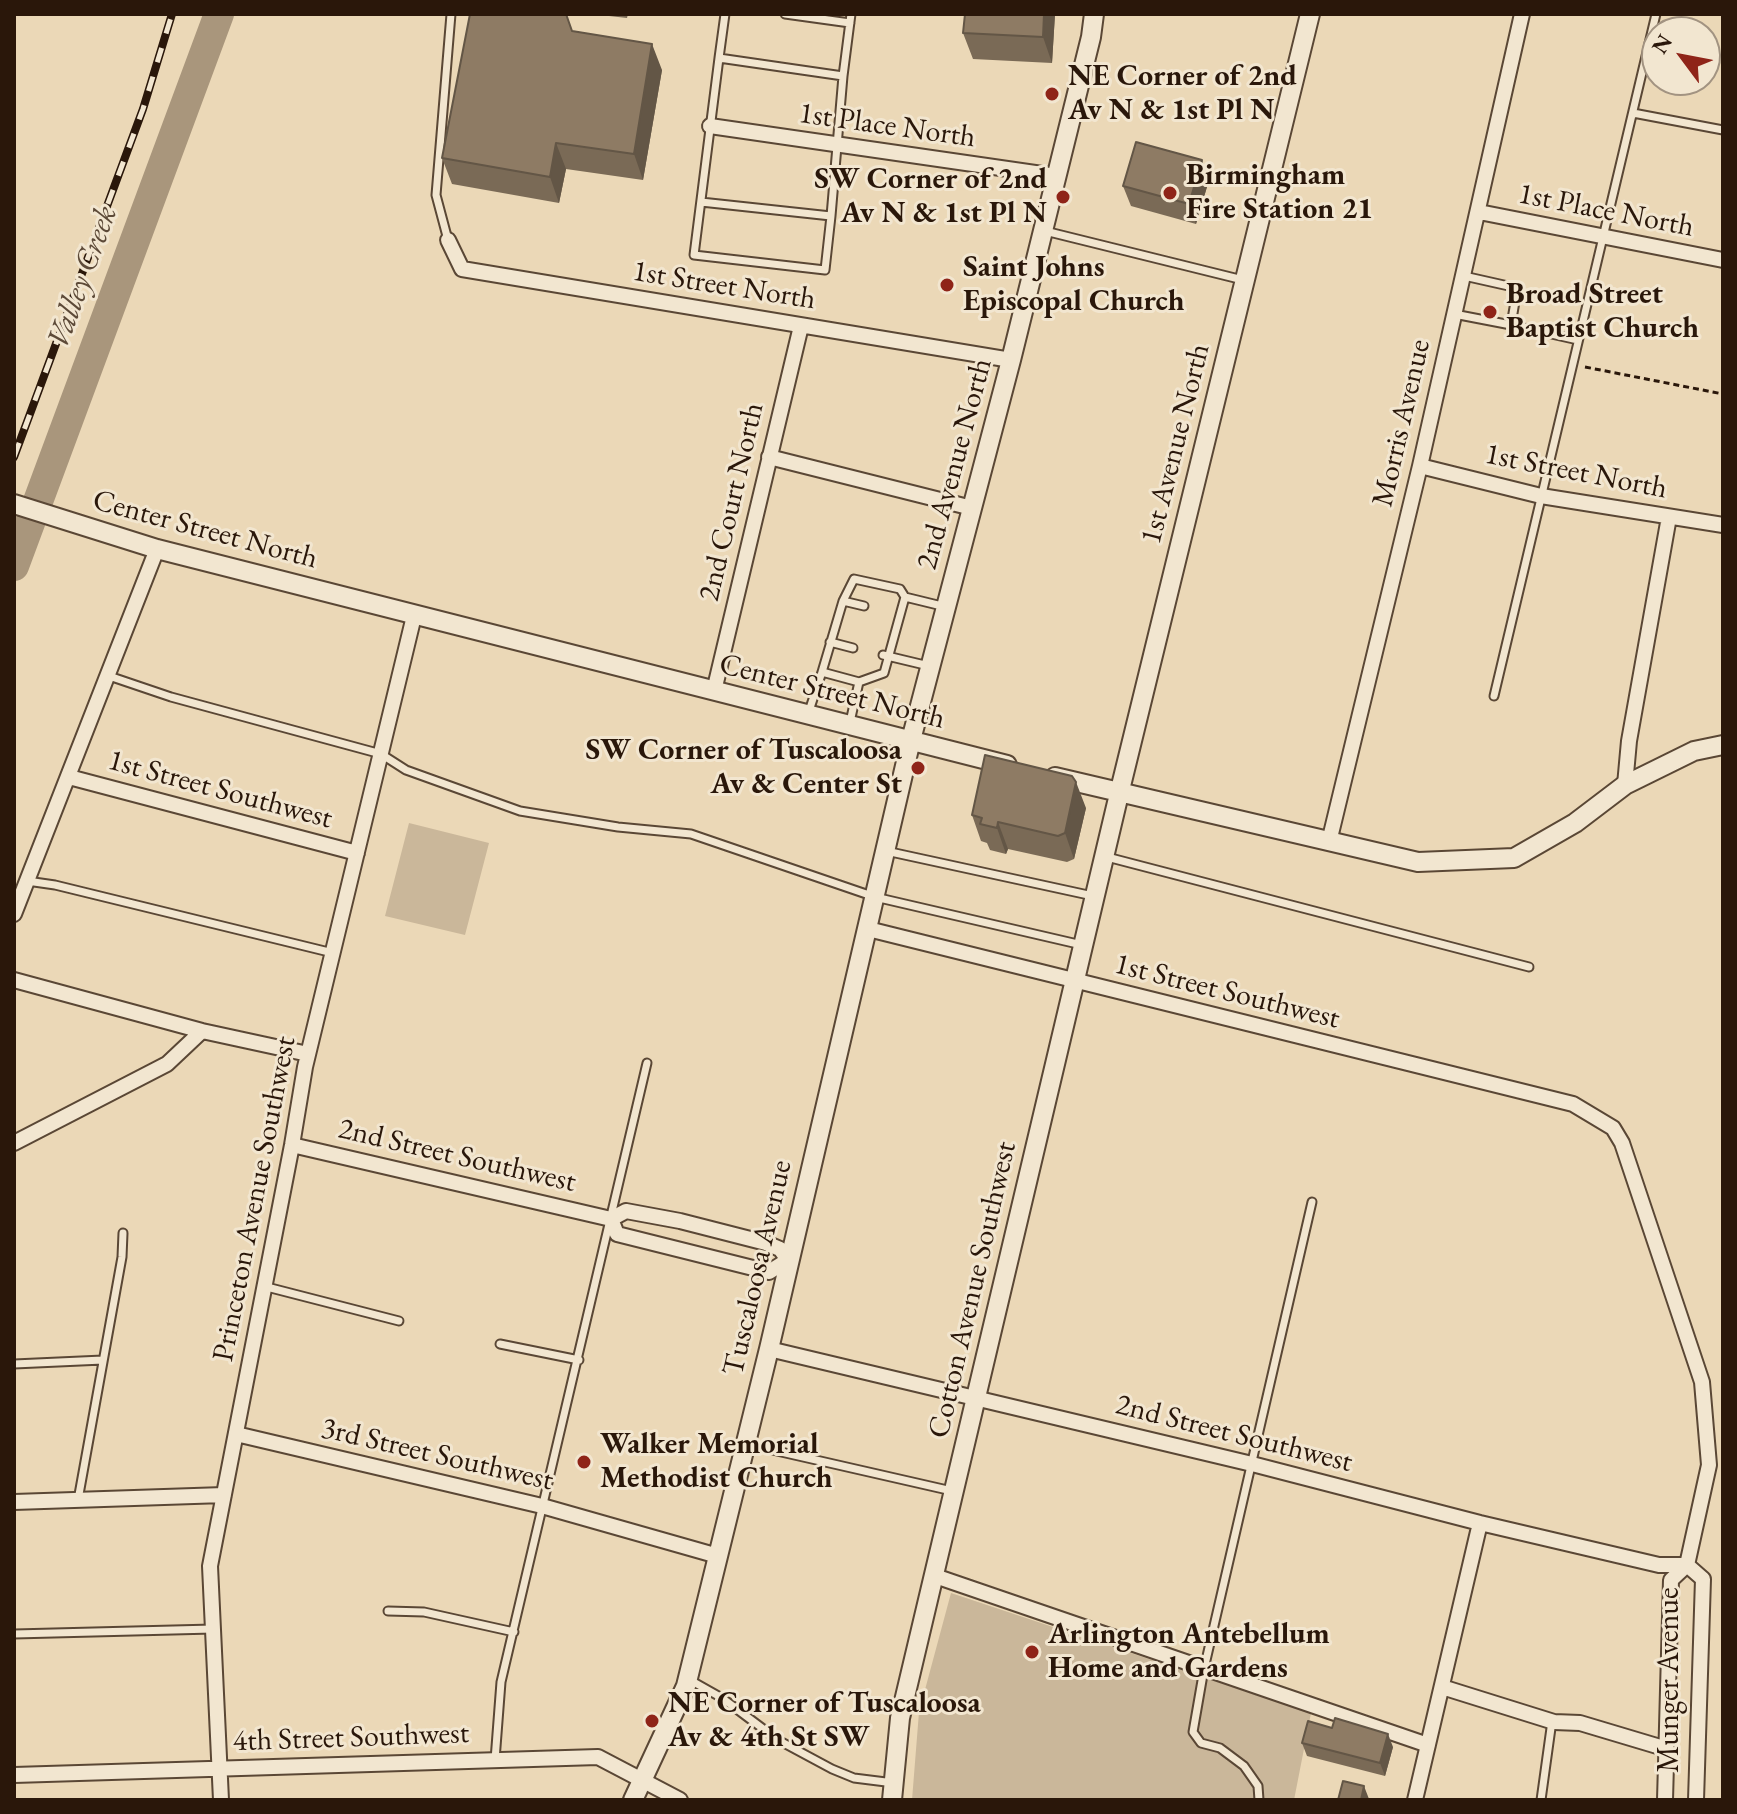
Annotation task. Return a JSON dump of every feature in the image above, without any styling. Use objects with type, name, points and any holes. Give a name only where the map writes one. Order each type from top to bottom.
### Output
[{"type":"street","name":"2nd Avenue North","points":[[911,740],[1011,360],[1091,37],[1094,14]]},
{"type":"street","name":"1st Avenue North","points":[[1119,794],[1310,14]]},
{"type":"street","name":"Morris Avenue","points":[[1329,842],[1420,466],[1522,14]]},
{"type":"street","name":"1st Place North","points":[[710,126],[1056,176]]},
{"type":"street","name":"1st Place North","points":[[1479,212],[1723,260]]},
{"type":"street","name":"1st Street North","points":[[448,240],[462,269],[1011,360]]},
{"type":"street","name":"2nd Court North","points":[[714,691],[801,326]]},
{"type":"street","points":[[769,457],[972,508]]},
{"type":"street","name":"1st Street North","points":[[1420,466],[1541,496],[1723,525]]},
{"type":"street","name":"Center Street North","points":[[14,504],[157,549],[414,616],[1119,794],[1418,862],[1514,858],[1575,823],[1625,785],[1694,751],[1723,745]]},
{"type":"street","points":[[1625,785],[1629,741],[1669,517]]},
{"type":"street","points":[[14,914],[157,549]]},
{"type":"street","name":"Princeton Avenue Southwest","points":[[221,1800],[210,1566],[308,1054],[414,616]]},
{"type":"street","name":"Tuscaloosa Avenue","points":[[633,1800],[688,1679],[769,1349],[911,740]]},
{"type":"street","name":"1st Street Southwest","points":[[69,777],[357,853]]},
{"type":"street","name":"Cotton Avenue Southwest","points":[[891,1794],[900,1718],[1119,794]]},
{"type":"street","name":"1st Street Southwest","points":[[868,929],[1573,1104]]},
{"type":"street","points":[[14,980],[202,1031],[308,1054]]},
{"type":"street","points":[[14,1143],[167,1064],[202,1031]]},
{"type":"street","name":"Munger Avenue","points":[[1573,1104],[1613,1128],[1622,1143],[1702,1382],[1709,1465],[1687,1565],[1671,1580],[1665,1800]]},
{"type":"street","name":"2nd Street Southwest","points":[[292,1145],[611,1219],[626,1211],[680,1221],[766,1243],[780,1249],[788,1260],[769,1272],[617,1234],[611,1219]]},
{"type":"street","name":"2nd Street Southwest","points":[[769,1349],[1252,1464],[1480,1523],[1659,1565],[1687,1565]]},
{"type":"street","name":"3rd Street Southwest","points":[[236,1434],[542,1506],[718,1556]]},
{"type":"street","points":[[14,1502],[224,1495]]},
{"type":"street","points":[[1415,1800],[1480,1523]]},
{"type":"street","name":"Munger Avenue","points":[[1687,1565],[1703,1579],[1696,1800]]},
{"type":"street","points":[[935,1576],[1428,1745]]},
{"type":"street","points":[[1442,1687],[1554,1722],[1580,1723],[1667,1749]]},
{"type":"street","name":"4th Street Southwest","points":[[14,1775],[598,1757],[680,1800]]},
{"type":"lane","points":[[448,240],[436,195],[451,14]]},
{"type":"lane","points":[[725,14],[694,255],[825,270],[851,18],[785,14]]},
{"type":"lane","points":[[1494,696],[1656,14]]},
{"type":"lane","points":[[719,58],[843,76]]},
{"type":"lane","points":[[1633,113],[1723,130]]},
{"type":"lane","points":[[701,202],[831,216]]},
{"type":"lane","points":[[1043,231],[1245,280]]},
{"type":"lane","points":[[1464,276],[1513,287],[1518,296],[1511,325]]},
{"type":"lane","points":[[1454,314],[1578,340]]},
{"type":"lane","points":[[808,714],[843,601],[854,579],[900,589],[905,597],[946,607]]},
{"type":"lane","points":[[822,672],[859,682],[884,673],[896,614],[905,597]]},
{"type":"lane","points":[[843,601],[864,606]]},
{"type":"lane","points":[[830,642],[853,648]]},
{"type":"lane","points":[[886,656],[931,666]]},
{"type":"lane","points":[[109,676],[171,697],[381,754],[406,770],[520,811],[603,825],[691,834],[875,897],[1083,946]]},
{"type":"lane","points":[[850,725],[859,682]]},
{"type":"lane","points":[[886,851],[1095,896]]},
{"type":"lane","points":[[1105,857],[1529,967]]},
{"type":"lane","points":[[26,881],[55,885],[333,953]]},
{"type":"lane","points":[[611,1219],[647,1063]]},
{"type":"lane","points":[[1259,1800],[1258,1786],[1244,1766],[1220,1748],[1201,1743],[1193,1732],[1204,1669],[1312,1202]]},
{"type":"lane","name":"2nd Street Southwest","points":[[495,1760],[501,1682],[611,1219]]},
{"type":"lane","points":[[78,1500],[122,1257],[123,1233]]},
{"type":"lane","points":[[263,1286],[399,1321]]},
{"type":"lane","points":[[500,1344],[579,1360]]},
{"type":"lane","points":[[14,1364],[103,1360]]},
{"type":"lane","points":[[745,1444],[954,1492]]},
{"type":"lane","points":[[388,1611],[424,1612],[514,1632]]},
{"type":"lane","points":[[14,1634],[213,1629]]},
{"type":"lane","points":[[688,1679],[722,1698],[768,1734],[832,1769],[891,1794]]},
{"type":"lane","points":[[1541,1800],[1554,1722]]},
{"type":"path","points":[[1573,364],[1723,394]]},
{"type":"shaded area","points":[[409,823],[489,843],[465,935],[385,916]]},
{"type":"shaded area","name":"Arlington Antebellum Home and Gardens","points":[[951,1593],[1311,1713],[1294,1800],[912,1800],[919,1712]]},
{"type":"building","points":[[470,14],[566,14],[572,31],[652,44],[634,154],[556,143],[550,177],[442,158]]},
{"type":"building","points":[[965,14],[1044,14],[1043,37],[963,33]]},
{"type":"building","points":[[1136,142],[1202,160],[1189,204],[1123,186]]},
{"type":"building","points":[[985,755],[1072,776],[1076,782],[1065,833],[1058,836],[998,822],[997,828],[980,824],[982,818],[972,815]]},
{"type":"building","points":[[1335,1718],[1388,1734],[1380,1763],[1302,1743],[1308,1721],[1332,1728]]},
{"type":"building","points":[[1343,1781],[1364,1786],[1361,1800],[1338,1800]]},
{"type":"waterway","name":"Valley Creek","points":[[14,566],[219,14]]},
{"type":"railway","points":[[14,457],[143,109],[172,14]]},
{"type":"place","name":"NE Corner of 2nd Av N & 1st Pl N","points":[[1052,94]]},
{"type":"place","name":"Birmingham Fire Station 21","points":[[1170,193]]},
{"type":"place","name":"SW Corner of 2nd Av N & 1st Pl N","points":[[1063,197]]},
{"type":"place","name":"Saint Johns Episcopal Church","points":[[947,285]]},
{"type":"place","name":"Broad Street Baptist Church","points":[[1490,312]]},
{"type":"place","name":"SW Corner of Tuscaloosa Av & Center St","points":[[918,768]]},
{"type":"place","name":"Walker Memorial Methodist Church","points":[[584,1462]]},
{"type":"place","name":"Arlington Antebellum Home and Gardens","points":[[1032,1652]]},
{"type":"place","name":"NE Corner of Tuscaloosa Av & 4th St SW","points":[[652,1721]]}]
